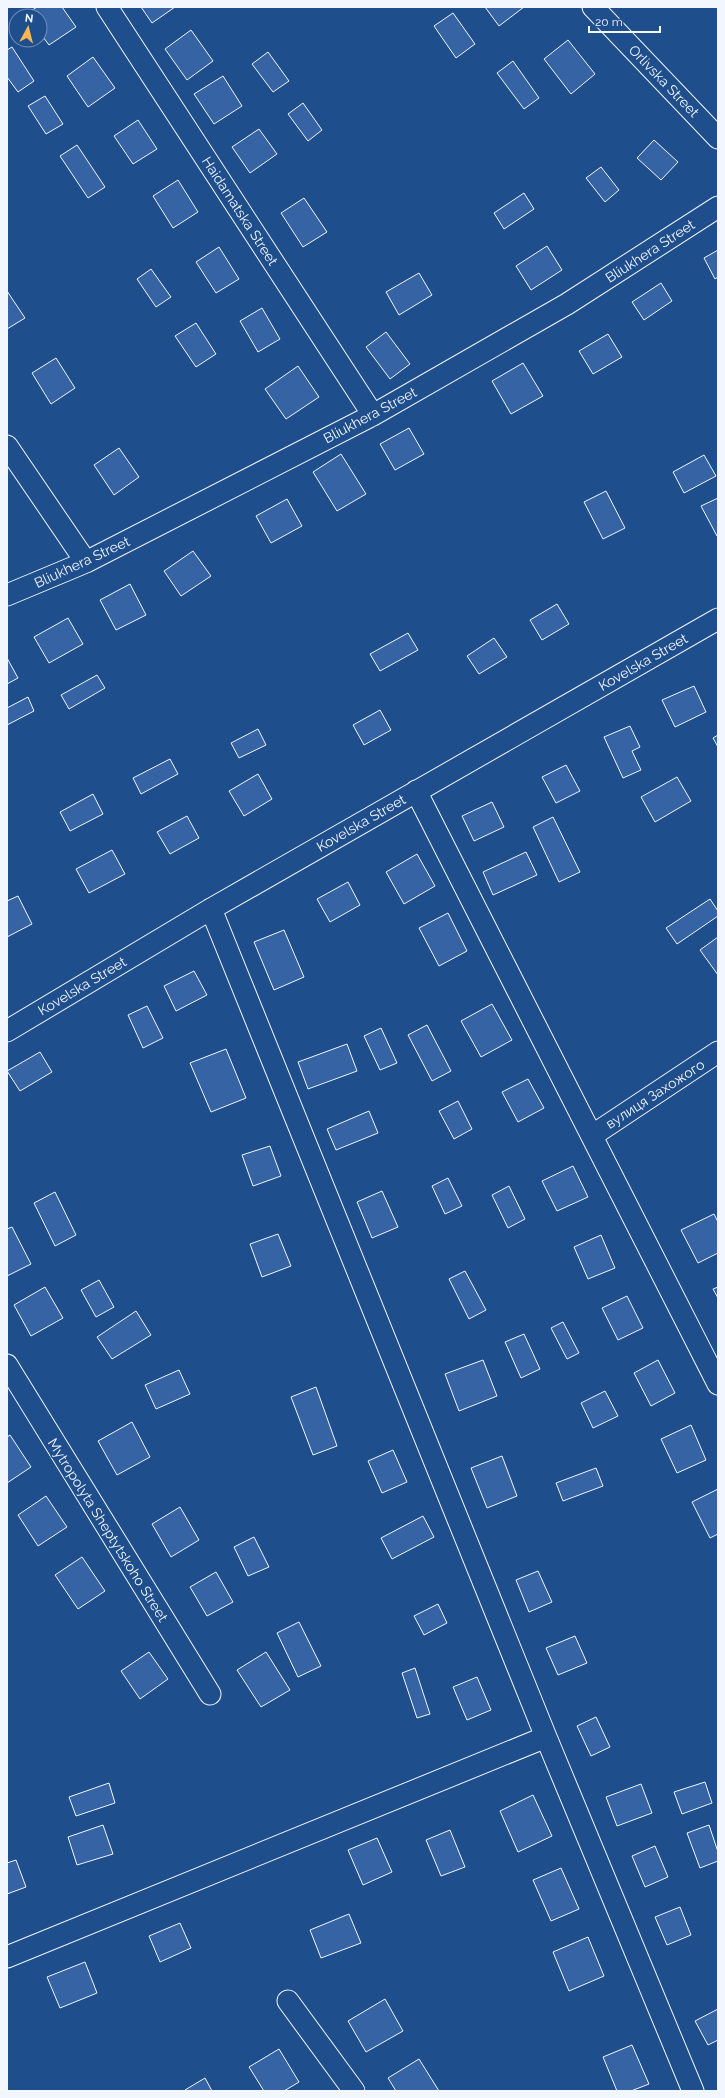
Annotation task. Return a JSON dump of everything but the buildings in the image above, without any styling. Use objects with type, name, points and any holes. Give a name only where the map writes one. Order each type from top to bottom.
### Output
[{"type":"street","name":"Haidamatska Street","points":[[107,7],[373,415]]},
{"type":"street","name":"Orlivska Street","points":[[593,7],[718,138]]},
{"type":"street","name":"Bliukhera Street","points":[[7,595],[86,562],[373,415],[568,304],[718,207]]},
{"type":"street","points":[[7,446],[86,562]]},
{"type":"street","name":"Kovelska Street","points":[[7,1031],[211,909],[718,619]]},
{"type":"street","points":[[416,791],[593,1135],[718,1384]]},
{"type":"street","points":[[211,909],[546,1737],[693,2091]]},
{"type":"street","name":"вулиця Захожого","points":[[593,1135],[718,1052]]},
{"type":"street","name":"Mytropolyta Sheptytskoho Street","points":[[7,1365],[13,1390],[210,1694]]},
{"type":"street","points":[[7,1957],[546,1737]]},
{"type":"street","points":[[288,2000],[354,2091]]}]
